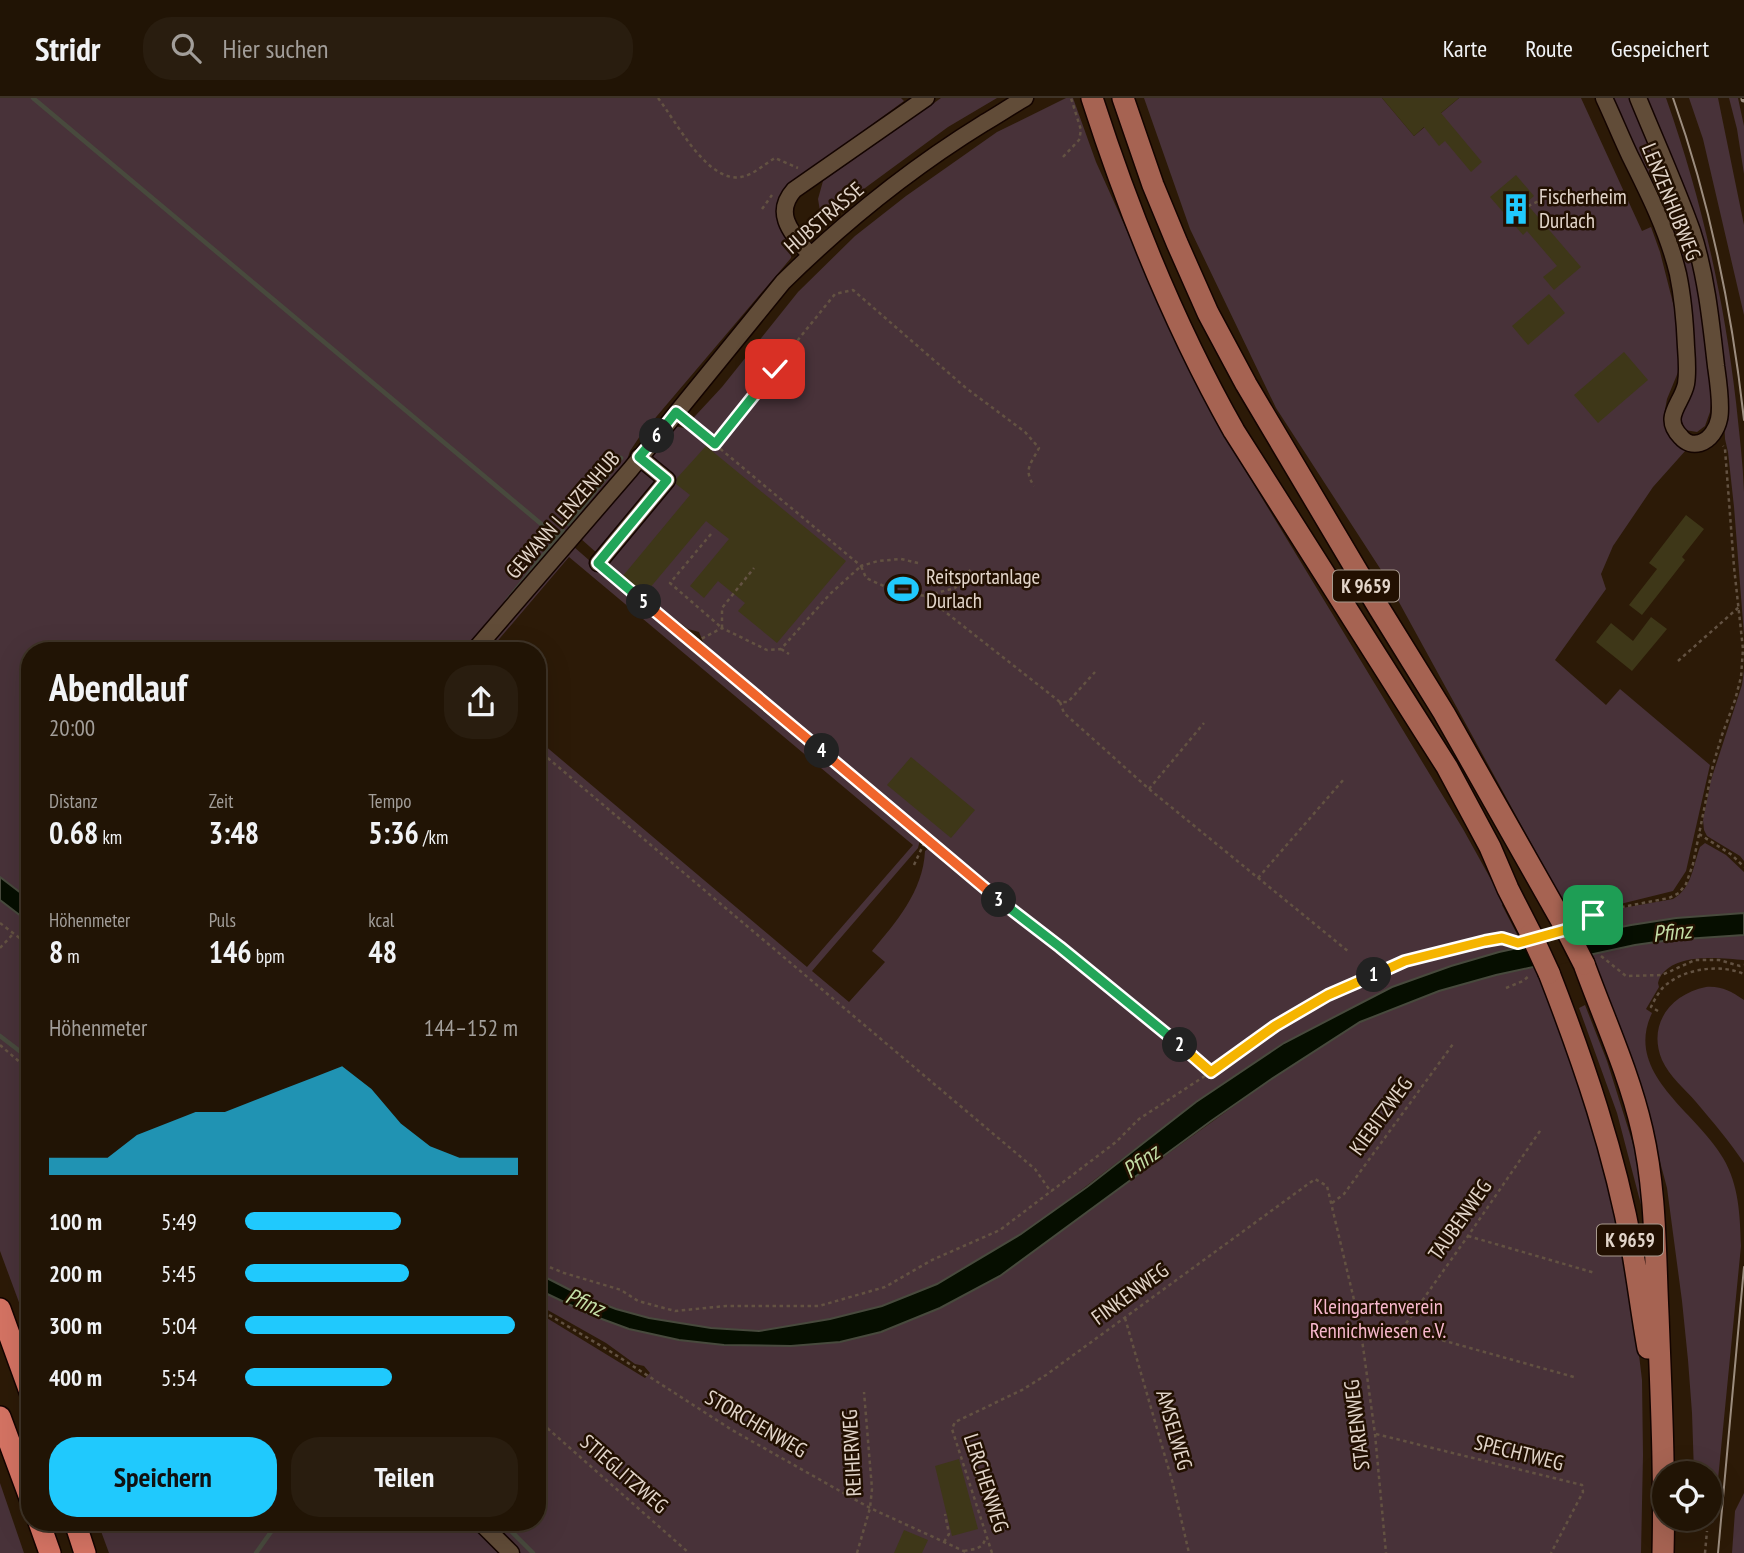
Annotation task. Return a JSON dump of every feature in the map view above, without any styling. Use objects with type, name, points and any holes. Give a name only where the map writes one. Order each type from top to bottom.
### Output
[{"type":"highway","points":[[0,1310],[21,1367]]},
{"type":"highway","points":[[0,1417],[21,1474]]},
{"type":"highway","points":[[42,1531],[50,1553]]},
{"type":"highway","points":[[78,1531],[86,1553]]},
{"type":"main road","name":"K 9659","points":[[1091,98],[1146,250],[1178,324],[1215,398],[1447,767],[1490,847],[1525,939],[1563,1010],[1589,1080],[1632,1248],[1649,1355],[1653,1441],[1653,1553]]},
{"type":"main road","name":"K 9659","points":[[1123,98],[1153,185],[1177,243],[1246,384],[1592,960],[1605,1020],[1641,1126],[1650,1179],[1656,1235],[1662,1407],[1663,1553]]},
{"type":"main road","points":[[1563,1010],[1570,997],[1575,993],[1581,994],[1605,1020]]},
{"type":"street","points":[[810,255],[794,236],[784,218],[787,198],[794,190],[926,98]]},
{"type":"street","name":"HUBSTRASSE","points":[[679,408],[783,282],[810,255],[888,189],[949,145],[1025,98]]},
{"type":"street","name":"LENZENHUBWEG","points":[[1604,98],[1651,198],[1678,274],[1684,308],[1688,368],[1685,388],[1673,412],[1672,421],[1682,439],[1693,444],[1707,440],[1713,434],[1719,419],[1712,327],[1692,233],[1638,98]]},
{"type":"street","name":"GEWANN LENZENHUB","points":[[482,642],[679,408]]},
{"type":"street","points":[[598,563],[667,480],[639,457]]},
{"type":"street","points":[[489,1531],[512,1553]]},
{"type":"path","points":[[658,98],[687,142],[707,163],[728,177],[744,177],[775,158],[804,170],[811,178]]},
{"type":"path","points":[[1063,157],[1079,140],[1081,130],[1071,98]]},
{"type":"path","points":[[1528,206],[1561,191],[1574,199]]},
{"type":"path","points":[[715,444],[835,294],[853,290],[967,388],[1025,432],[1039,448],[1027,471],[1034,486]]},
{"type":"path","points":[[679,408],[715,444],[861,566],[866,578],[897,592],[925,596],[956,589],[972,568]]},
{"type":"path","points":[[1570,926],[1612,909],[1669,898],[1679,893],[1686,884],[1693,863],[1713,765],[1741,677],[1743,649],[1725,449],[1713,434]]},
{"type":"path","points":[[711,534],[670,583],[722,628],[767,650],[781,649],[789,654]]},
{"type":"path","points":[[781,649],[830,594],[861,566],[901,559],[918,563]]},
{"type":"path","points":[[598,563],[1011,910],[1211,1072]]},
{"type":"path","points":[[722,628],[722,608],[754,568]]},
{"type":"path","points":[[925,596],[1060,702],[1064,713],[1149,789],[1349,952]]},
{"type":"path","points":[[1678,661],[1739,607]]},
{"type":"path","points":[[688,640],[702,639],[722,628]]},
{"type":"path","points":[[1060,702],[1068,702],[1095,672]]},
{"type":"path","points":[[1078,690],[1082,694]]},
{"type":"path","points":[[1149,789],[1203,723]]},
{"type":"path","points":[[546,757],[989,1129],[1035,1169],[1051,1192]]},
{"type":"path","points":[[1258,878],[1344,779]]},
{"type":"path","points":[[1699,834],[1732,855],[1744,867]]},
{"type":"path","points":[[914,864],[926,839]]},
{"type":"path","points":[[0,923],[21,939]]},
{"type":"path","points":[[0,948],[13,933]]},
{"type":"path","points":[[546,1266],[621,1290],[638,1301],[675,1311],[726,1306],[819,1306],[885,1287],[932,1260],[1000,1230],[1116,1142],[1139,1119],[1275,1026],[1328,995],[1405,961],[1502,938],[1525,939]]},
{"type":"path","points":[[1592,960],[1626,976],[1662,975],[1695,960],[1719,960],[1744,965]]},
{"type":"path","points":[[1658,1011],[1651,1007],[1664,985],[1685,974],[1709,969],[1744,974]]},
{"type":"path","points":[[1506,988],[1542,971]]},
{"type":"path","name":"KIEBITZWEG","points":[[1332,1203],[1344,1194],[1453,1044]]},
{"type":"path","points":[[0,1045],[21,1063]]},
{"type":"path","name":"TAUBENWEG","points":[[1402,1329],[1542,1128]]},
{"type":"path","name":"STARENWEG","points":[[1315,1179],[1327,1186],[1360,1325],[1375,1434],[1386,1553]]},
{"type":"path","name":"FINKENWEG","points":[[955,1422],[1022,1390],[1315,1179]]},
{"type":"path","points":[[1468,1236],[1595,1273]]},
{"type":"path","name":"STORCHENWEG","points":[[546,1313],[732,1430],[870,1508],[966,1552]]},
{"type":"path","name":"AMSELWEG","points":[[1125,1318],[1173,1484],[1189,1553]]},
{"type":"path","points":[[1360,1325],[1402,1329],[1574,1377]]},
{"type":"path","name":"REIHERWEG","points":[[857,1553],[870,1508],[872,1489],[864,1392]]},
{"type":"path","name":"LERCHENWEG","points":[[955,1422],[952,1429],[992,1553]]},
{"type":"path","name":"STIEGLITZWEG","points":[[546,1427],[689,1553]]},
{"type":"path","name":"SPECHTWEG","points":[[1375,1434],[1582,1485],[1583,1492],[1551,1553]]},
{"type":"path","points":[[944,1542],[949,1534],[945,1514]]},
{"type":"path","points":[[1705,1553],[1707,1531]]},
{"type":"path","points":[[966,1552],[980,1548],[986,1535]]},
{"type":"green space","points":[[0,98],[901,98],[904,101],[804,174],[778,217],[792,249],[791,258],[640,436],[626,463],[477,642],[21,642],[21,1308],[0,1251]]},
{"type":"green space","points":[[941,98],[997,98],[948,127],[861,191],[830,218],[820,211],[818,199],[823,181]]},
{"type":"green space","name":"Kleingartenverein Rennichwiesen e.V.","points":[[1066,98],[1073,98],[1096,162],[1188,366],[1234,452],[1463,829],[1504,903],[1502,905],[1519,938],[1489,935],[1496,941],[1521,943],[1575,929],[1595,916],[1611,910],[1673,899],[1688,883],[1700,847],[1705,843],[1726,855],[1744,872],[1744,913],[1676,918],[1631,925],[1499,952],[1392,987],[1284,1043],[1196,1102],[1055,1210],[1065,1228],[1270,1080],[1360,1022],[1439,991],[1535,967],[1591,1113],[1621,1233],[1642,1380],[1641,1553],[516,1553],[494,1531],[546,1531],[546,1318],[645,1378],[650,1373],[644,1366],[635,1364],[606,1343],[546,1309],[546,747],[807,967],[913,845],[569,557],[497,642],[487,642],[574,547],[704,657],[764,712],[920,840],[918,848],[812,971],[849,1002],[885,962],[872,951],[914,893],[925,851],[929,848],[1202,1067],[1206,1064],[976,877],[909,816],[705,647],[699,632],[688,629],[644,595],[580,538],[674,426],[684,428],[722,387],[798,292],[855,236],[906,196],[997,132]]},
{"type":"green space","points":[[1144,98],[1382,98],[1414,136],[1459,98],[1581,98],[1642,231],[1651,227],[1660,252],[1674,307],[1681,365],[1667,399],[1663,420],[1670,436],[1686,450],[1653,487],[1613,546],[1601,574],[1606,589],[1555,660],[1606,705],[1620,689],[1710,765],[1686,871],[1673,891],[1592,911],[1575,923],[1383,573],[1276,408],[1190,229]]},
{"type":"green space","points":[[1608,98],[1634,98],[1690,233],[1713,383],[1710,412],[1705,426],[1697,432],[1685,430],[1681,419],[1689,307]]},
{"type":"green space","points":[[1643,98],[1666,98],[1690,173],[1718,286],[1731,363],[1743,470],[1744,635],[1716,331]]},
{"type":"green space","points":[[1689,98],[1718,98],[1744,225],[1744,315],[1703,139]]},
{"type":"green space","points":[[1729,98],[1738,98],[1744,126],[1744,174],[1737,129]]},
{"type":"green space","points":[[1744,670],[1744,861],[1707,836],[1703,820],[1711,780],[1742,685]]},
{"type":"green space","points":[[1744,935],[1744,960],[1701,958],[1670,967],[1660,976],[1659,987],[1646,1009],[1652,1013],[1646,1035],[1647,1055],[1655,1074],[1723,1158],[1732,1179],[1739,1212],[1741,1246],[1720,1461],[1694,1461],[1688,1360],[1667,1188],[1639,1083],[1588,954],[1670,940]]},
{"type":"green space","points":[[1706,987],[1726,990],[1744,1000],[1744,1163],[1715,1124],[1677,1082],[1662,1060],[1658,1047],[1660,1023],[1665,1013],[1682,996]]},
{"type":"green space","points":[[1585,1005],[1607,1061],[1633,1144],[1644,1184],[1645,1220],[1617,1113],[1579,1008]]},
{"type":"green space","points":[[0,1483],[24,1553],[0,1553]]},
{"type":"green space","points":[[1744,1493],[1744,1553],[1732,1553],[1735,1511]]},
{"type":"green space","points":[[101,1531],[482,1531],[505,1553],[109,1553]]},
{"type":"water","points":[[0,877],[21,893],[21,916],[0,900]]},
{"type":"water","name":"Pfinz","points":[[1744,913],[1744,935],[1635,945],[1496,975],[1439,991],[1360,1022],[1211,1121],[1000,1276],[940,1308],[881,1332],[840,1342],[791,1346],[724,1345],[679,1340],[629,1329],[591,1315],[546,1293],[546,1278],[580,1295],[649,1318],[711,1328],[759,1331],[830,1319],[882,1306],[937,1284],[1021,1234],[1087,1187],[1196,1102],[1284,1043],[1392,987],[1499,952],[1676,918]]},
{"type":"pier","points":[[1577,932],[1588,958],[1539,969],[1527,943]]},
{"type":"building","points":[[1382,98],[1459,98],[1441,113],[1482,162],[1471,172],[1445,141],[1439,146],[1424,127],[1414,136]]},
{"type":"building","points":[[1516,175],[1534,196],[1526,203],[1581,267],[1554,290],[1543,277],[1557,266],[1527,231],[1523,235],[1490,197]]},
{"type":"building","points":[[1549,294],[1565,313],[1528,345],[1512,326]]},
{"type":"building","points":[[1624,352],[1648,380],[1598,423],[1574,395]]},
{"type":"building","points":[[706,446],[846,561],[777,643],[738,611],[745,603],[718,581],[704,598],[690,586],[729,539],[706,521],[644,595],[622,577],[690,495],[676,484],[677,478]]},
{"type":"building","points":[[1686,515],[1704,529],[1682,557],[1685,560],[1642,615],[1629,605],[1657,569],[1649,563]]},
{"type":"building","points":[[1651,617],[1667,629],[1632,671],[1596,642],[1611,623],[1633,641]]},
{"type":"building","points":[[911,757],[975,810],[951,838],[887,785]]},
{"type":"building","points":[[959,1459],[978,1529],[952,1536],[935,1466]]},
{"type":"building","points":[[904,1530],[928,1540],[922,1553],[894,1553]]},
{"type":"waterway","points":[[33,98],[558,538]]},
{"type":"waterway","points":[[569,524],[621,458]]},
{"type":"waterway","points":[[507,601],[563,531]]},
{"type":"waterway","points":[[0,1036],[21,1052]]},
{"type":"waterway","points":[[256,1553],[272,1531]]},
{"type":"waterway","points":[[511,1531],[533,1553]]},
{"type":"tram line","points":[[1673,98],[1698,177],[1718,257],[1744,420]]},
{"type":"tram line","points":[[1718,1553],[1744,1267]]},
{"type":"place","name":"Fischerheim Durlach","points":[[1516,209]]},
{"type":"place","name":"Reitsportanlage Durlach","points":[[903,589]]},
{"type":"route","points":[[775,369],[715,444],[676,412],[639,457],[667,480],[598,563],[1011,910],[1211,1072],[1275,1026],[1328,995],[1405,961],[1502,938],[1518,943],[1576,927],[1593,915]]}]
